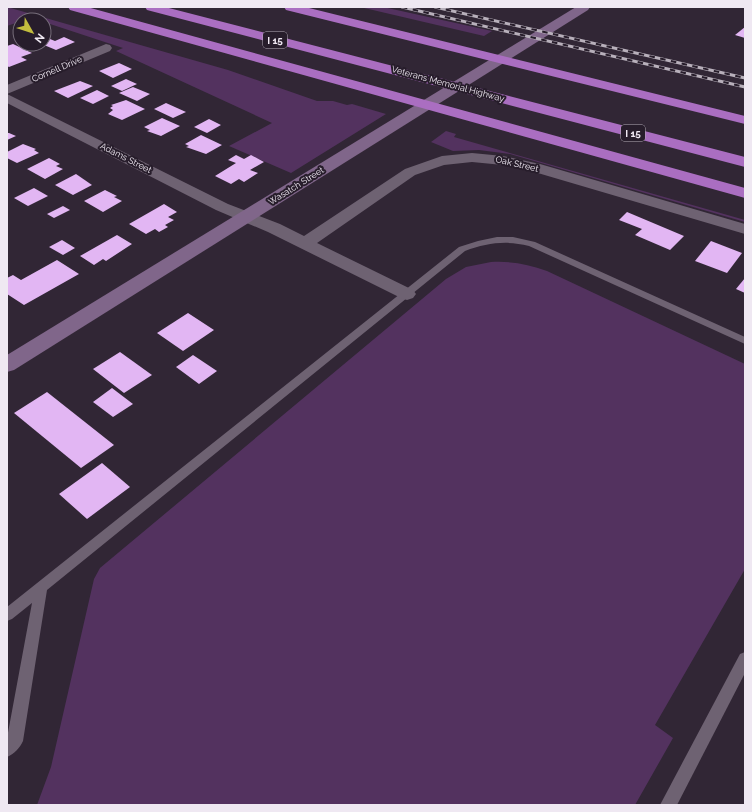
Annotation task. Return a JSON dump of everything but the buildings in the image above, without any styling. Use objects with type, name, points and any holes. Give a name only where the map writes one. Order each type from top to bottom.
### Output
[{"type":"highway","points":[[74,7],[745,193]]},
{"type":"highway","name":"Veterans Memorial Highway","points":[[151,7],[745,162]]},
{"type":"highway","points":[[290,7],[745,120]]},
{"type":"street","name":"Wasatch Street","points":[[7,365],[584,7]]},
{"type":"street","name":"Cornell Drive","points":[[7,90],[106,48]]},
{"type":"street","name":"Adams Street","points":[[7,98],[222,207],[247,216]]},
{"type":"street","name":"Oak Street","points":[[305,243],[410,172],[427,164],[450,158],[478,156],[504,159],[535,167],[745,229]]},
{"type":"street","points":[[247,216],[407,294]]},
{"type":"lane","points":[[7,615],[462,249],[484,241],[512,238],[532,244],[745,341]]},
{"type":"lane","points":[[7,749],[15,741],[41,587]]},
{"type":"lane","points":[[668,805],[745,659]]},
{"type":"shaded area","points":[[7,7],[25,12],[12,12],[12,24],[7,26]]},
{"type":"shaded area","points":[[360,7],[383,7],[492,31],[484,36]]},
{"type":"shaded area","points":[[52,20],[228,70],[317,101],[333,101],[347,105],[352,104],[386,114],[291,173],[229,146],[272,123],[116,51],[123,48],[52,25]]},
{"type":"shaded area","points":[[446,131],[456,134],[454,137],[745,220],[745,222],[510,154],[479,150],[453,151],[431,142]]},
{"type":"shaded area","points":[[491,262],[506,262],[533,266],[547,271],[745,364],[745,569],[655,725],[673,738],[635,805],[37,805],[51,767],[94,579],[100,568],[446,279],[466,267]]},
{"type":"railway","points":[[402,7],[745,87]]},
{"type":"railway","points":[[435,7],[745,78]]}]
